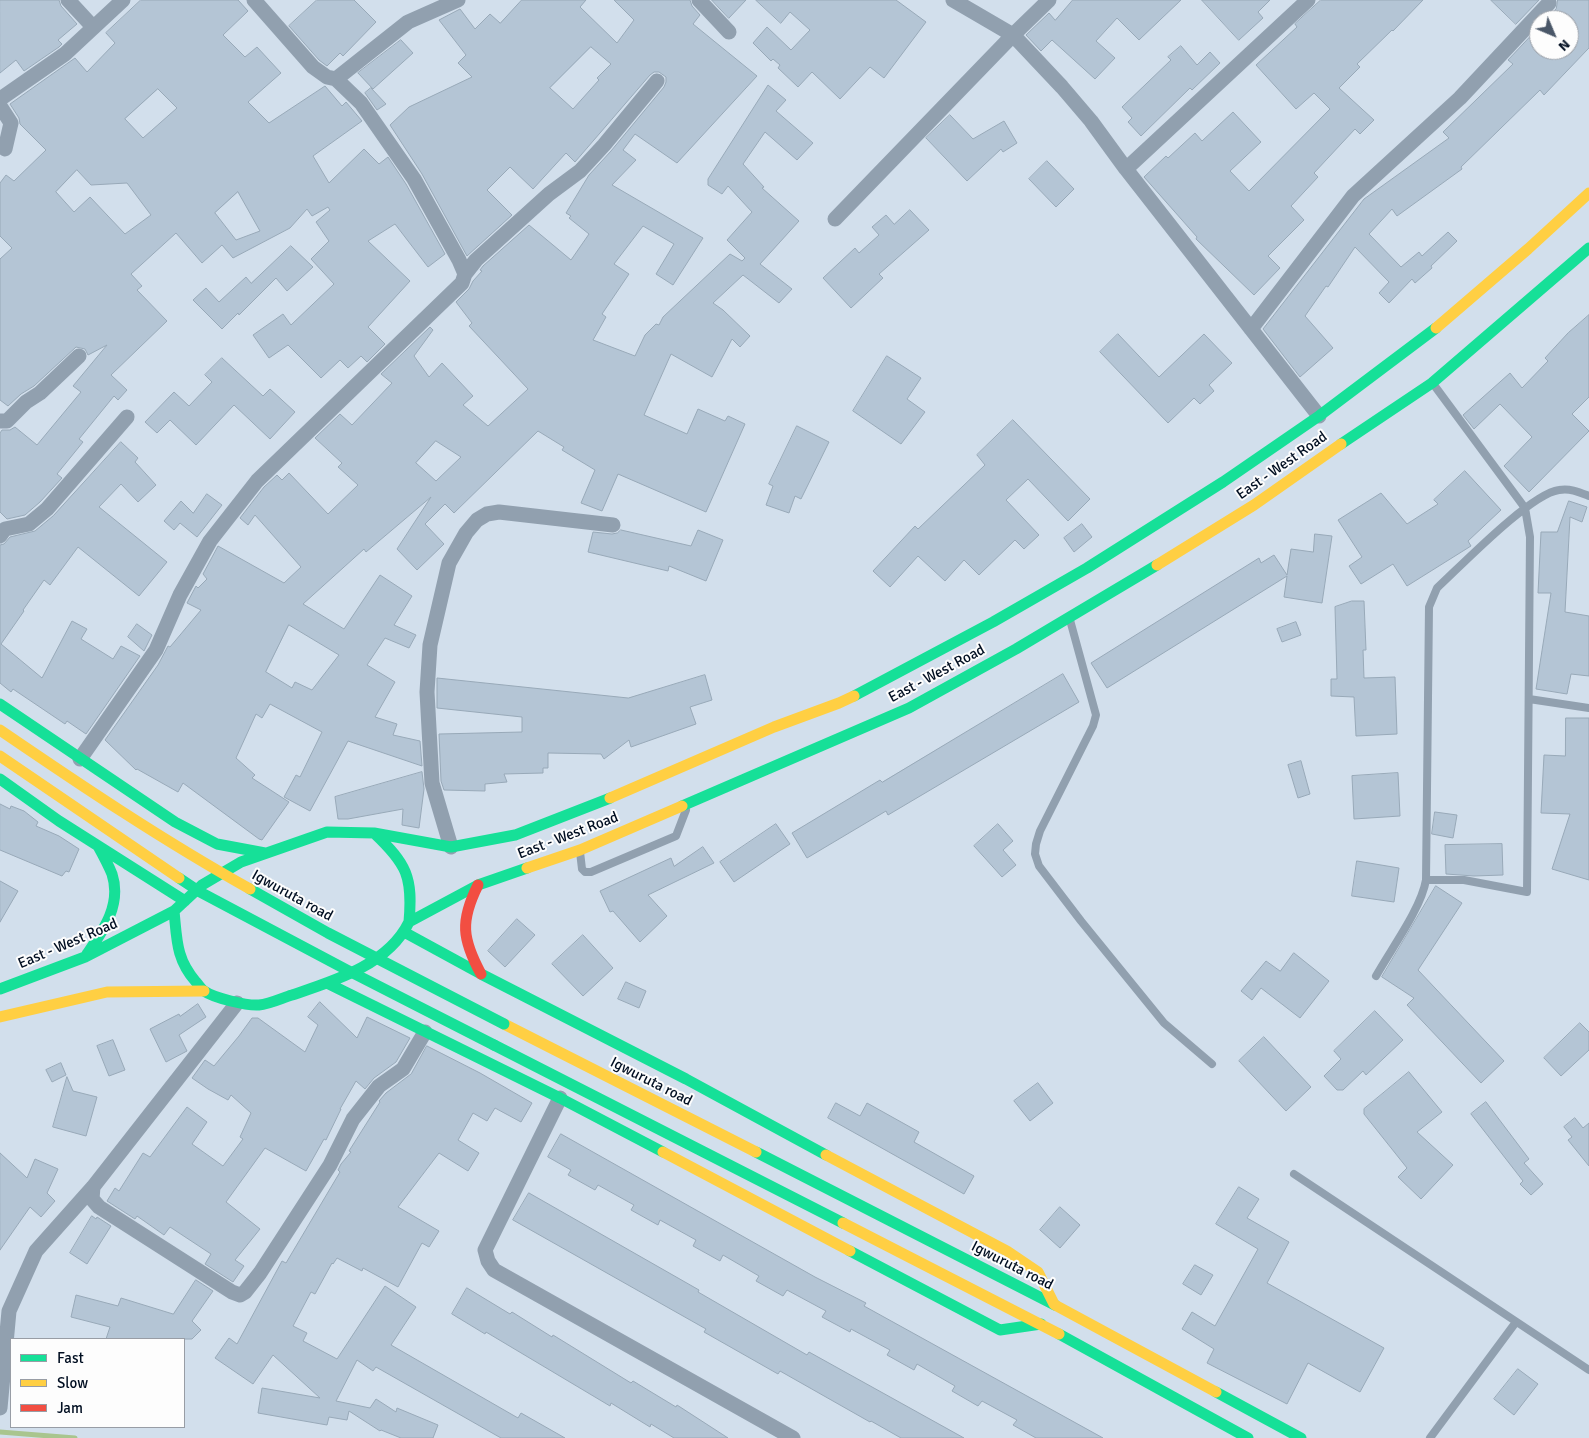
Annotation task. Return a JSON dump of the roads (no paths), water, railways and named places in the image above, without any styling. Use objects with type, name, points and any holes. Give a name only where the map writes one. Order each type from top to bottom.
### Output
[{"type":"main road","name":"East - West Road","points":[[0,989],[85,957],[174,911],[202,885],[241,862],[327,832],[374,833],[451,847],[515,835],[636,788],[774,727],[841,706],[1087,568],[1223,482],[1319,416],[1432,330],[1528,249],[1589,193]]},
{"type":"main road","name":"East - West Road","points":[[204,991],[237,1003],[260,1005],[327,983],[362,967],[386,951],[407,927],[478,885],[580,850],[689,803],[854,727],[909,708],[1069,618],[1254,506],[1348,439],[1432,383],[1589,248]]},
{"type":"main road","points":[[0,704],[175,822],[217,844],[265,853]]},
{"type":"main road","name":"Igwuruta road","points":[[0,730],[198,860],[328,933],[1054,1304],[1301,1438]]},
{"type":"main road","points":[[0,756],[200,892],[347,970],[1041,1324],[1248,1438]]},
{"type":"main road","points":[[0,779],[98,846],[185,902]]},
{"type":"main road","points":[[374,833],[394,851],[408,874],[412,900],[407,927],[481,974],[686,1079],[878,1184],[1007,1250],[1038,1272],[1054,1304]]},
{"type":"main road","points":[[85,957],[109,923],[114,902],[113,879],[98,846]]},
{"type":"main road","points":[[478,885],[467,911],[465,930],[470,954],[481,974]]},
{"type":"main road","points":[[174,911],[178,948],[186,970],[204,991]]},
{"type":"main road","points":[[327,983],[560,1098],[1000,1330],[1041,1324]]},
{"type":"main road","points":[[0,1017],[106,992],[204,991]]},
{"type":"street","points":[[68,0],[94,27]]},
{"type":"street","points":[[0,99],[65,54],[123,0]]},
{"type":"street","points":[[254,0],[313,67],[327,77],[336,80],[360,103],[414,179],[459,260],[464,274]]},
{"type":"street","points":[[336,80],[408,22],[458,0]]},
{"type":"street","points":[[699,0],[729,32]]},
{"type":"street","points":[[834,220],[1049,0]]},
{"type":"street","points":[[1126,169],[1308,0]]},
{"type":"street","points":[[962,2],[1013,35],[1091,121],[1250,330],[1319,416]]},
{"type":"street","points":[[1250,330],[1353,196],[1460,98],[1549,3]]},
{"type":"street","points":[[80,759],[156,650],[180,595],[210,541],[257,481],[462,283],[464,274],[476,260],[549,194],[580,170],[604,145],[657,81]]},
{"type":"street","points":[[0,106],[11,123],[5,149]]},
{"type":"street","points":[[0,421],[7,421],[79,356]]},
{"type":"street","points":[[0,536],[5,529],[29,524],[47,509],[127,417]]},
{"type":"street","points":[[451,847],[432,783],[427,692],[430,645],[449,564],[466,533],[477,520],[487,514],[499,512],[613,526]]},
{"type":"street","points":[[0,1408],[9,1311],[36,1251],[93,1187],[209,1042],[237,1003]]},
{"type":"street","points":[[93,1187],[92,1199],[98,1207],[232,1292],[240,1295],[245,1292],[260,1273],[330,1165],[353,1119],[379,1086],[403,1069],[425,1032]]},
{"type":"street","points":[[560,1098],[485,1250],[488,1261],[494,1270],[793,1438]]},
{"type":"lane","points":[[1426,880],[1464,880],[1527,892],[1530,536],[1525,508],[1432,383]]},
{"type":"lane","points":[[1376,976],[1419,904],[1426,880],[1429,607],[1433,595],[1437,588],[1525,508],[1550,493],[1559,490],[1571,490],[1589,496]]},
{"type":"lane","points":[[1069,618],[1096,715],[1094,726],[1040,831],[1036,844],[1039,866],[1164,1023],[1212,1064]]},
{"type":"lane","points":[[1528,699],[1589,708]]},
{"type":"lane","points":[[580,850],[582,868],[585,872],[591,872],[676,836],[689,803]]},
{"type":"lane","points":[[1294,1174],[1589,1370]]},
{"type":"lane","points":[[1430,1438],[1516,1322]]},
{"type":"waterway","points":[[0,1432],[75,1438]]}]
